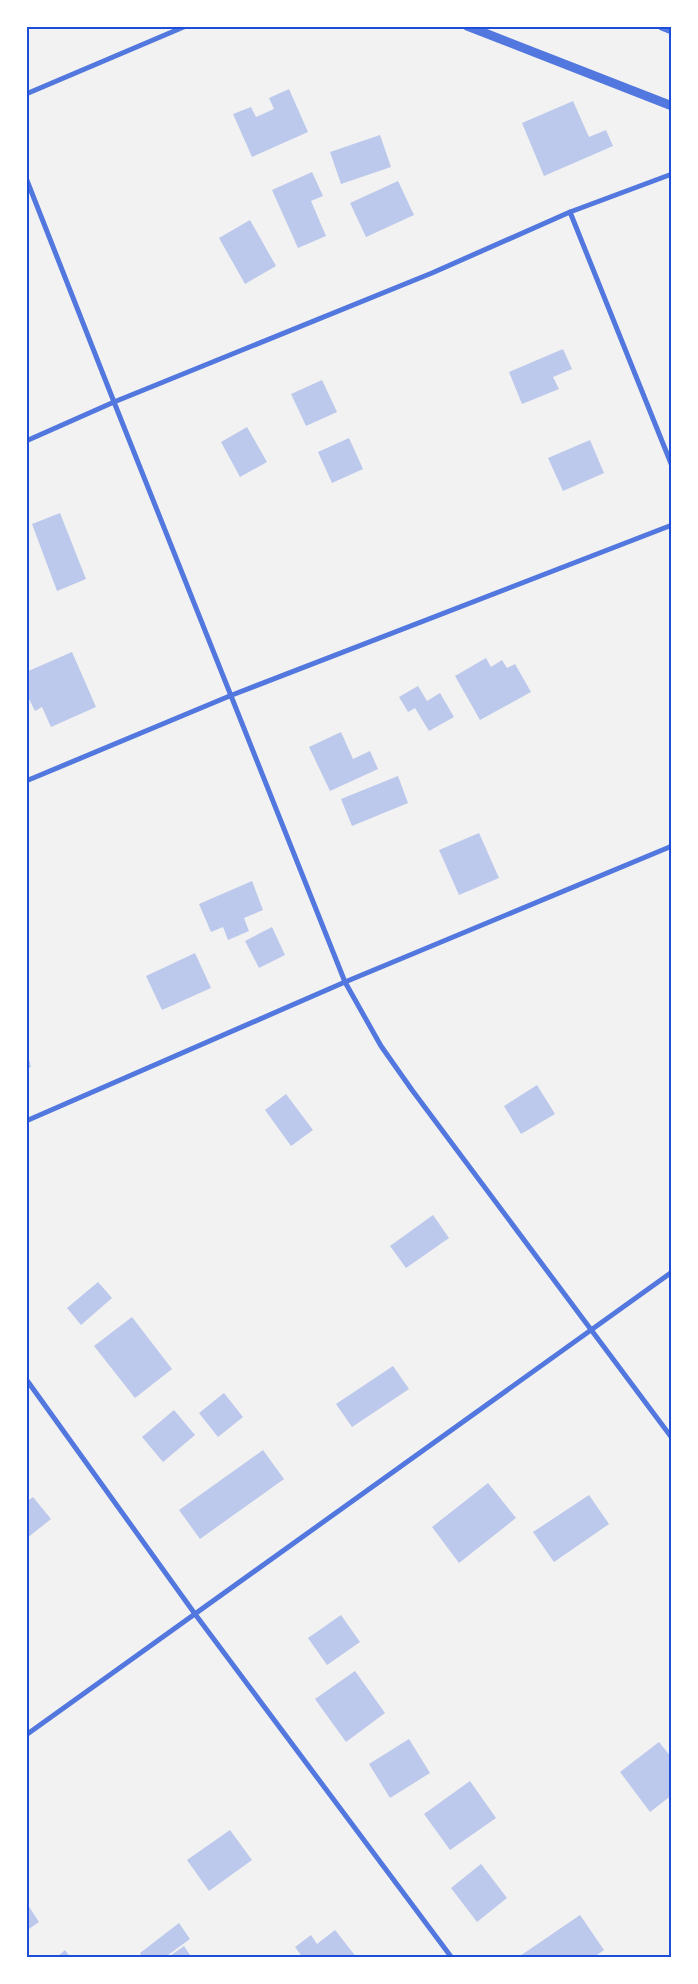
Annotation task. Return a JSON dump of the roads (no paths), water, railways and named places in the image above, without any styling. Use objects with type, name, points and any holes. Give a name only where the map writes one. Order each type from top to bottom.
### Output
[{"type":"street","points":[[26,94],[186,26]]},
{"type":"street","points":[[467,26],[672,106]]},
{"type":"street","points":[[662,26],[672,30]]},
{"type":"street","points":[[26,440],[114,402],[432,273],[570,212],[672,174]]},
{"type":"street","points":[[26,178],[345,982],[381,1046],[401,1075],[672,1438]]},
{"type":"street","points":[[570,212],[672,466]]},
{"type":"street","points":[[26,781],[232,695],[672,525]]},
{"type":"street","points":[[26,1121],[345,982],[672,846]]},
{"type":"street","points":[[26,1735],[672,1272]]},
{"type":"street","points":[[26,1379],[196,1614],[452,1958]]}]
